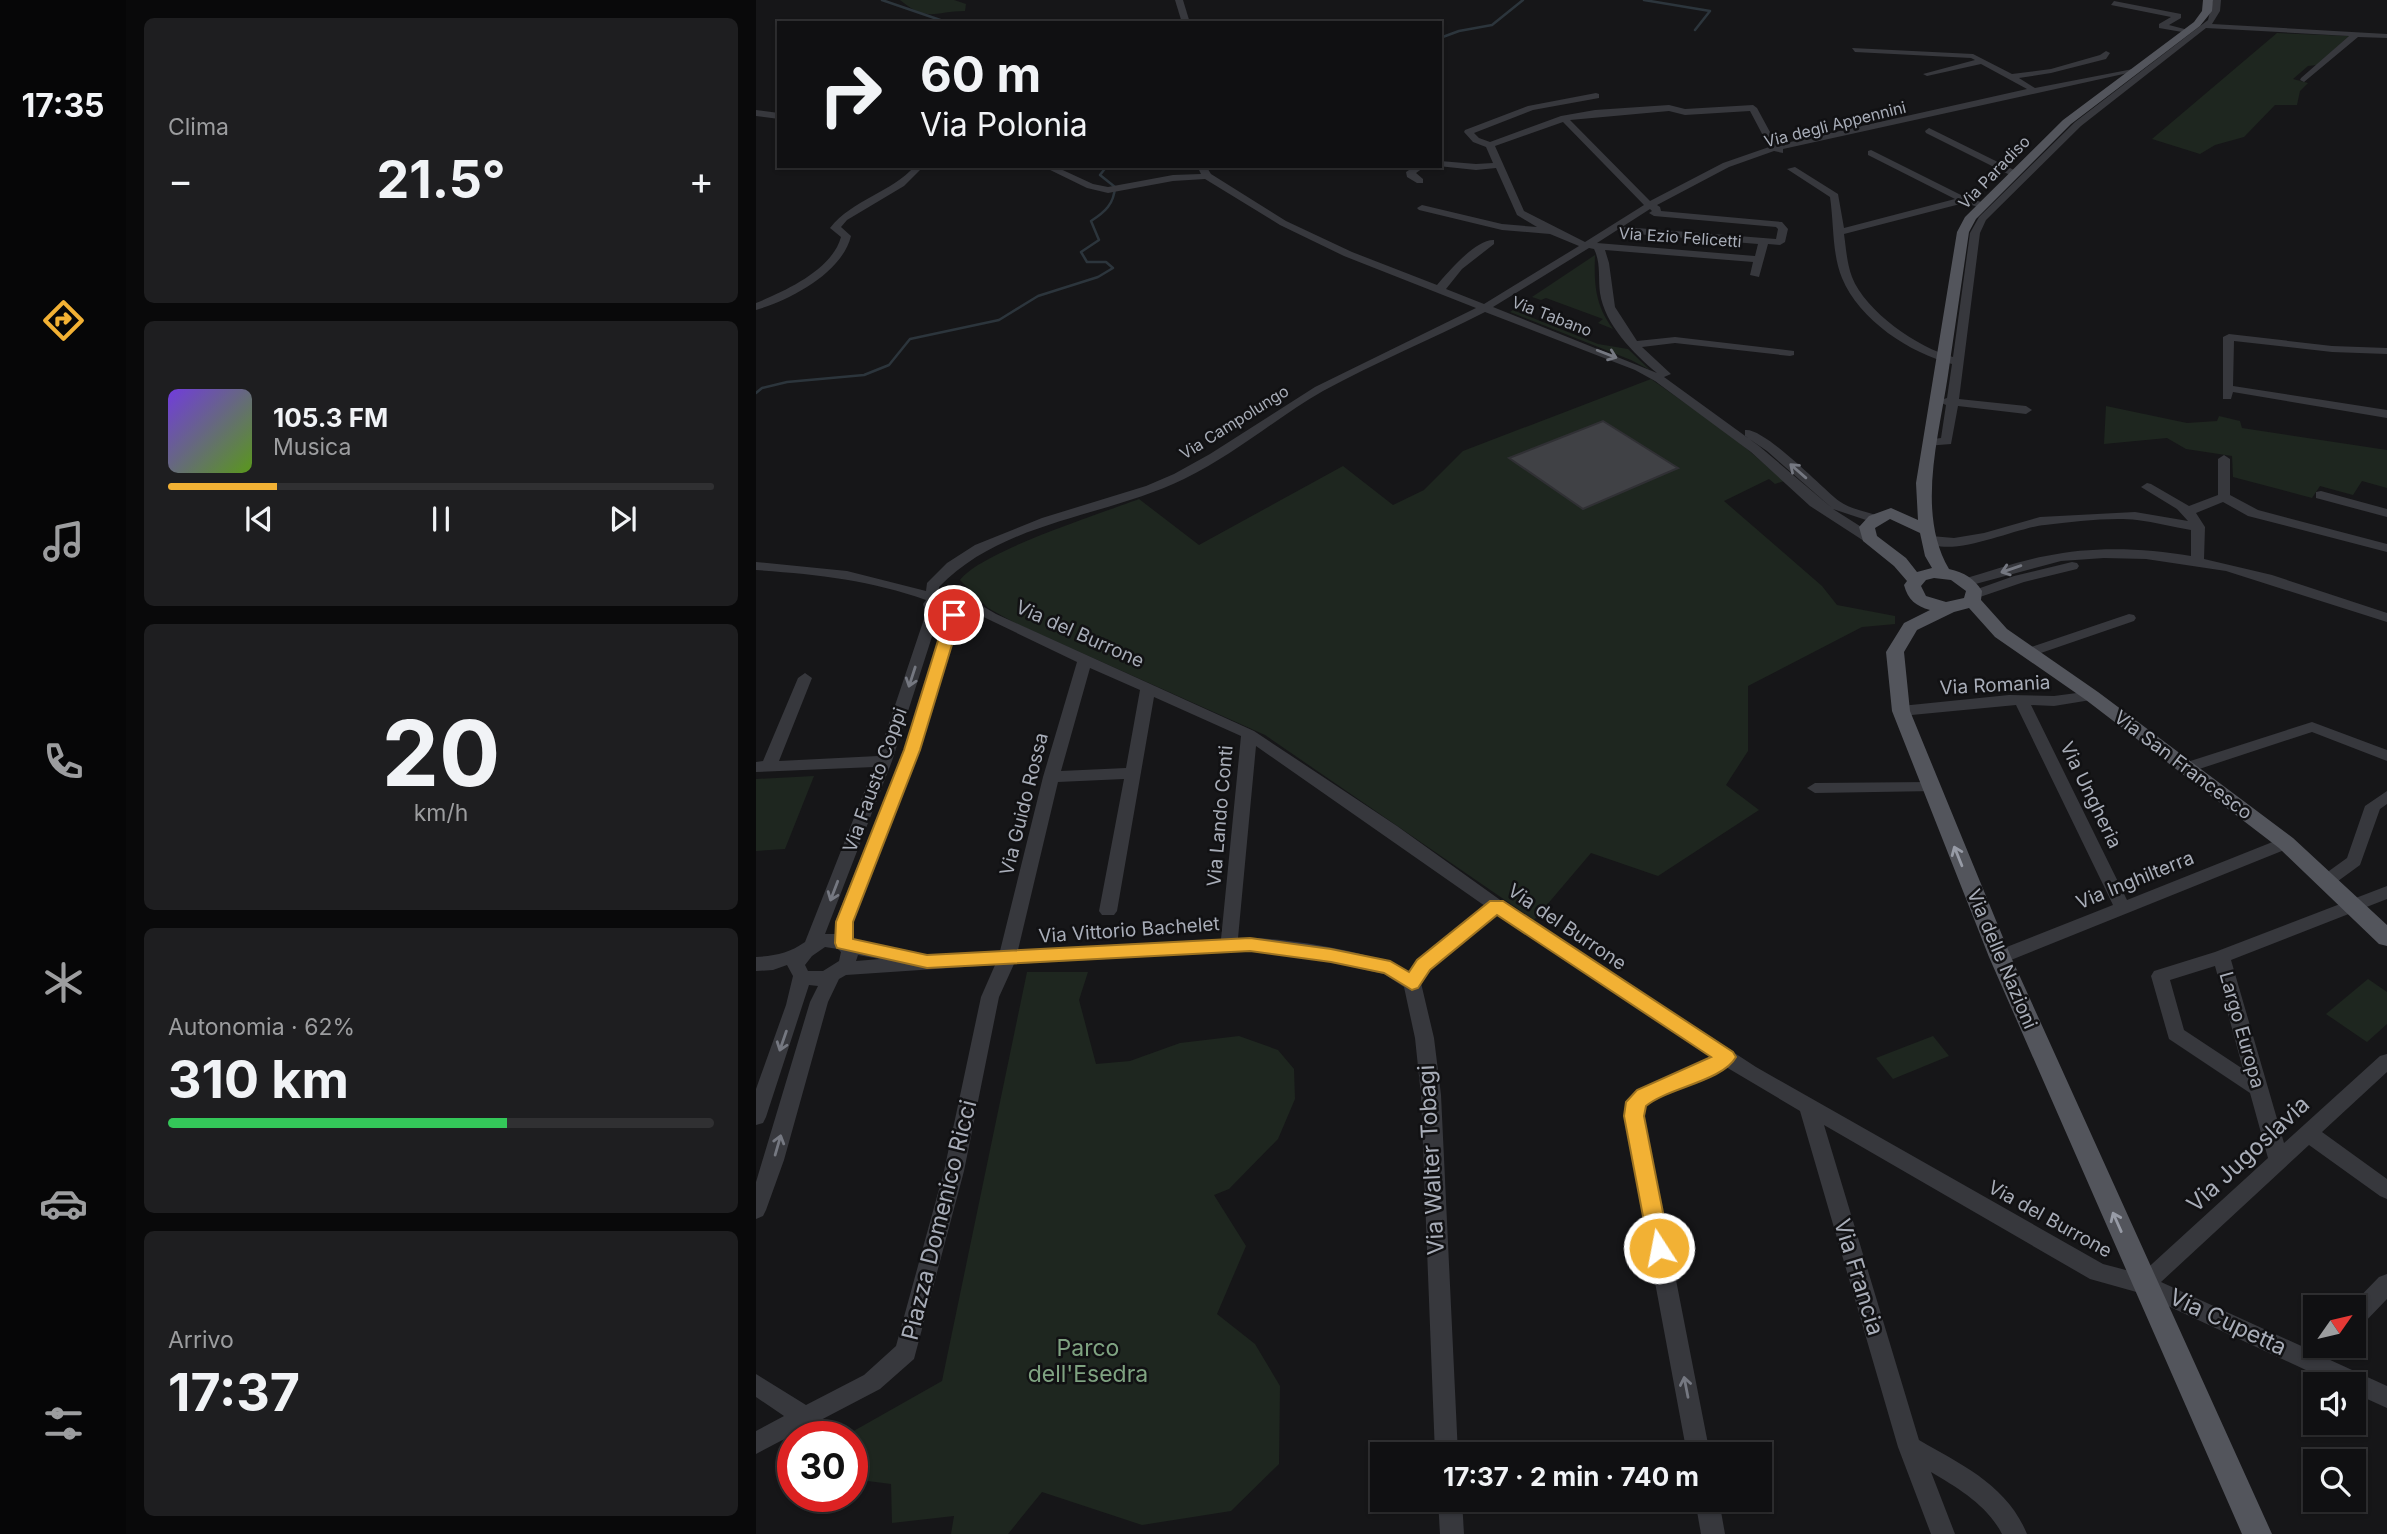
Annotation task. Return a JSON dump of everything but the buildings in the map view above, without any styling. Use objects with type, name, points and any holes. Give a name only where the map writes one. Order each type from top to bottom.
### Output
[{"type":"main road","name":"Via Paradiso","points":[[1943,573],[1933,555],[1923,483],[1964,232],[1982,205],[2015,174],[2115,85],[2204,17],[2208,0]]},
{"type":"main road","points":[[1915,580],[1900,562],[1869,538],[1867,527],[1909,503],[1923,483]]},
{"type":"main road","points":[[1883,516],[1929,535]]},
{"type":"main road","points":[[1943,573],[1964,599],[1930,605],[1916,596],[1912,585],[1915,580],[1927,574],[1943,573]]},
{"type":"main road","name":"Via delle Nazioni","points":[[1964,599],[1910,627],[1895,653],[1900,710],[2000,957],[2257,1534]]},
{"type":"main road","name":"Via San Francesco","points":[[1964,599],[2001,633],[2092,696],[2286,843],[2387,938]]},
{"type":"street","points":[[1180,0],[1180,10],[1185,21]]},
{"type":"street","points":[[1930,443],[1947,441],[1975,233],[1982,219],[2073,123],[2206,26],[2215,17],[2217,0]]},
{"type":"street","points":[[2114,3],[2178,16],[2162,26],[2188,31]]},
{"type":"street","points":[[2206,26],[2387,36]]},
{"type":"street","points":[[2304,80],[2355,35]]},
{"type":"street","points":[[1855,50],[1973,56],[2032,89]]},
{"type":"street","points":[[2011,77],[2051,71],[2103,57],[2106,53]]},
{"type":"street","points":[[1927,74],[1984,60]]},
{"type":"street","name":"Via degli Appennini","points":[[1777,150],[2133,71]]},
{"type":"street","name":"Via degli Appennini","points":[[1492,309],[1585,245],[1732,169],[1777,150],[2032,89],[2096,80],[2115,85]]},
{"type":"street","points":[[1791,134],[1979,93]]},
{"type":"street","points":[[1596,96],[1531,108],[1468,132],[1476,140],[1490,145],[1564,118],[1595,113],[1670,108],[1685,111],[1753,108],[1777,150]]},
{"type":"street","points":[[756,113],[777,116]]},
{"type":"street","points":[[1564,118],[1655,210],[1769,222],[1779,224],[1783,229],[1780,242],[1624,230]]},
{"type":"street","points":[[1929,131],[2015,174]]},
{"type":"street","points":[[1767,135],[1779,135]]},
{"type":"street","points":[[1490,145],[1520,214],[1552,231]]},
{"type":"street","points":[[1871,153],[1964,200],[1982,205]]},
{"type":"street","points":[[1442,164],[1476,167],[1498,165]]},
{"type":"street","points":[[756,307],[795,290],[815,276],[845,244],[846,236],[835,228],[840,220],[850,211],[906,182],[918,168]]},
{"type":"street","points":[[1050,168],[1090,186],[1108,190],[1204,171]]},
{"type":"street","points":[[1418,168],[1411,172],[1412,177],[1420,180]]},
{"type":"street","points":[[1792,169],[1835,195],[1847,277],[1877,318],[1931,356],[1958,361]]},
{"type":"street","name":"Via Tabano","points":[[1204,171],[1314,239],[1381,268],[1624,361],[1659,379],[1755,449],[1815,503],[1869,538]]},
{"type":"street","points":[[1840,232],[1964,200]]},
{"type":"street","points":[[1422,208],[1502,227],[1552,231]]},
{"type":"street","name":"Via degli Appennini","points":[[1492,309],[1655,210]]},
{"type":"street","name":"Via Ezio Felicetti","points":[[1552,231],[1585,245],[1598,247],[1759,259]]},
{"type":"street","points":[[1755,275],[1764,241]]},
{"type":"street","points":[[1439,290],[1458,267],[1490,242]]},
{"type":"street","points":[[1598,247],[1605,255],[1606,298],[1634,345],[1667,376],[1771,449],[1838,506],[1883,516]]},
{"type":"street","name":"Via Campolungo","points":[[934,606],[932,586],[938,576],[966,556],[1004,537],[1176,478],[1215,457],[1319,389],[1452,325],[1492,309]]},
{"type":"street","points":[[2387,351],[2332,349],[2229,337],[2227,393],[2387,414]]},
{"type":"street","points":[[1634,345],[1675,340],[1790,353]]},
{"type":"street","points":[[1937,400],[2026,410]]},
{"type":"street","points":[[2224,459],[2224,497]]},
{"type":"street","points":[[2147,487],[2188,511],[2196,519],[2200,544],[2197,559]]},
{"type":"street","points":[[2321,495],[2387,513]]},
{"type":"street","points":[[2188,511],[2224,497]]},
{"type":"street","points":[[2224,497],[2253,513],[2387,548]]},
{"type":"street","points":[[1929,535],[1954,542],[1986,537],[2040,521],[2135,516],[2198,527]]},
{"type":"street","points":[[1964,599],[2031,562],[2062,557],[2140,554],[2197,559],[2274,580],[2387,618]]},
{"type":"street","points":[[1964,599],[2061,567],[2104,562],[2134,563],[2204,571],[2249,582],[2387,629]]},
{"type":"street","points":[[756,566],[850,576],[913,590],[943,615],[959,603]]},
{"type":"street","points":[[952,567],[950,575],[959,603]]},
{"type":"street","points":[[934,606],[959,603]]},
{"type":"street","name":"Via Fausto Coppi","points":[[756,1209],[774,1160],[819,1002],[837,972],[850,957],[844,922],[912,750],[959,603]]},
{"type":"street","name":"Via del Burrone","points":[[959,603],[1249,734],[1497,906],[1726,1057],[2098,1272],[2144,1284]]},
{"type":"street","name":"Via Fausto Coppi","points":[[756,1117],[795,1005],[803,961],[884,761],[934,606]]},
{"type":"street","points":[[2030,653],[2129,618]]},
{"type":"street","name":"Via Guido Rossa","points":[[1007,959],[1051,777],[1085,660]]},
{"type":"street","points":[[806,678],[763,767],[884,761]]},
{"type":"street","points":[[1108,911],[1148,687]]},
{"type":"street","name":"Via Romania","points":[[1900,710],[2092,696]]},
{"type":"street","name":"Via Ungheria","points":[[2022,702],[2122,907]]},
{"type":"street","points":[[2187,768],[2312,727],[2387,756]]},
{"type":"street","name":"Via Lando Conti","points":[[1229,944],[1249,734]]},
{"type":"street","points":[[1051,777],[1132,773]]},
{"type":"street","points":[[1815,788],[1930,787]]},
{"type":"street","points":[[2328,880],[2354,860],[2373,806],[2387,796]]},
{"type":"street","name":"Via Inghilterra","points":[[2000,957],[2286,843]]},
{"type":"street","name":"Largo Europa","points":[[2278,1158],[2221,957],[2387,892]]},
{"type":"street","points":[[1412,983],[1423,965],[1497,906]]},
{"type":"street","points":[[764,963],[803,961],[829,941],[846,945]]},
{"type":"street","name":"Via Vittorio Bachelet","points":[[837,972],[927,962],[1229,944],[1331,955],[1390,968],[1412,983]]},
{"type":"street","name":"Via Vittorio Bachelet","points":[[846,945],[927,962]]},
{"type":"street","points":[[2221,957],[2160,976],[2176,1034],[2259,1089]]},
{"type":"street","name":"Piazza Domenico Ricci","points":[[756,1443],[872,1382],[906,1352],[954,1171],[990,997],[1007,959]]},
{"type":"street","points":[[803,961],[815,979],[837,972]]},
{"type":"street","name":"Via Walter Tobagi","points":[[1412,983],[1423,1018],[1433,1156],[1446,1442]]},
{"type":"street","points":[[1696,1442],[1634,1116],[1636,1102],[1644,1096],[1709,1068],[1726,1057]]},
{"type":"street","name":"Via Jugoslavia","points":[[2144,1284],[2278,1158],[2387,1061]]},
{"type":"street","name":"Via Francia","points":[[1809,1107],[1910,1447],[1943,1534]]},
{"type":"street","points":[[2307,1132],[2387,1190]]},
{"type":"street","name":"Via Cupetta","points":[[2144,1284],[2303,1347]]},
{"type":"street","points":[[2366,1306],[2387,1284]]},
{"type":"street","name":"Via Cupetta","points":[[2327,1358],[2387,1397]]},
{"type":"street","points":[[756,1384],[806,1417]]},
{"type":"street","points":[[1910,1447],[1975,1486],[1996,1502],[2015,1534]]},
{"type":"street","points":[[1451,1512],[1452,1534]]},
{"type":"street","points":[[1709,1512],[1713,1534]]},
{"type":"green space","points":[[900,0],[954,0],[966,4],[965,11],[925,14]]},
{"type":"green space","points":[[2277,33],[2349,36],[2317,65],[2308,66],[2293,79],[2308,83],[2300,91],[2297,105],[2275,105],[2244,137],[2215,145],[2200,154],[2152,139]]},
{"type":"green space","points":[[1595,255],[1597,294],[1602,311],[1613,329],[1598,323],[1603,319],[1546,298],[1541,300],[1532,297]]},
{"type":"green space","points":[[1513,310],[1598,344],[1628,349],[1650,370],[1510,312]]},
{"type":"green space","points":[[1651,379],[1732,436],[1784,481],[1775,484],[1769,479],[1724,501],[1822,586],[1837,605],[1895,616],[1895,624],[1862,627],[1748,686],[1748,751],[1726,785],[1759,810],[1658,876],[1591,853],[1534,920],[1265,735],[1015,623],[988,608],[960,580],[972,569],[1016,546],[1139,499],[1199,545],[1343,466],[1393,505],[1424,490],[1463,451]]},
{"type":"green space","points":[[2106,406],[2187,423],[2217,421],[2219,416],[2240,421],[2242,428],[2387,450],[2387,488],[2362,481],[2353,495],[2320,486],[2312,498],[2233,477],[2232,456],[2186,449],[2167,438],[2104,444]]},
{"type":"green space","points":[[814,776],[785,849],[756,851],[756,779]]},
{"type":"green space","name":"Parco dell'Esedra","points":[[1027,972],[1088,972],[1079,1000],[1096,1064],[1130,1061],[1180,1043],[1239,1036],[1278,1050],[1294,1069],[1295,1099],[1278,1139],[1229,1189],[1214,1195],[1246,1246],[1217,1314],[1255,1344],[1280,1386],[1279,1464],[1231,1511],[1142,1525],[1042,1492],[1008,1534],[951,1534],[954,1516],[892,1523],[891,1484],[868,1481],[868,1423],[942,1381]]},
{"type":"green space","points":[[2368,979],[2387,992],[2387,1024],[2367,1042],[2326,1014]]},
{"type":"green space","points":[[1933,1036],[1949,1056],[1893,1079],[1876,1058]]},
{"type":"waterway","points":[[882,0],[943,21]]},
{"type":"waterway","points":[[1442,37],[1492,25],[1523,0]]},
{"type":"waterway","points":[[1644,0],[1710,11],[1695,30]]},
{"type":"waterway","points":[[756,393],[762,388],[787,382],[864,375],[889,365],[910,339],[999,320],[1038,296],[1098,277],[1113,268],[1106,262],[1087,262],[1081,252],[1099,240],[1091,221],[1104,211],[1113,198],[1115,187],[1100,175],[1105,168]]},
{"type":"route","points":[[954,615],[912,750],[844,922],[844,943],[927,962],[1250,944],[1331,955],[1390,968],[1412,983],[1423,965],[1497,906],[1726,1057],[1709,1068],[1636,1102],[1634,1116],[1659,1248]]}]
